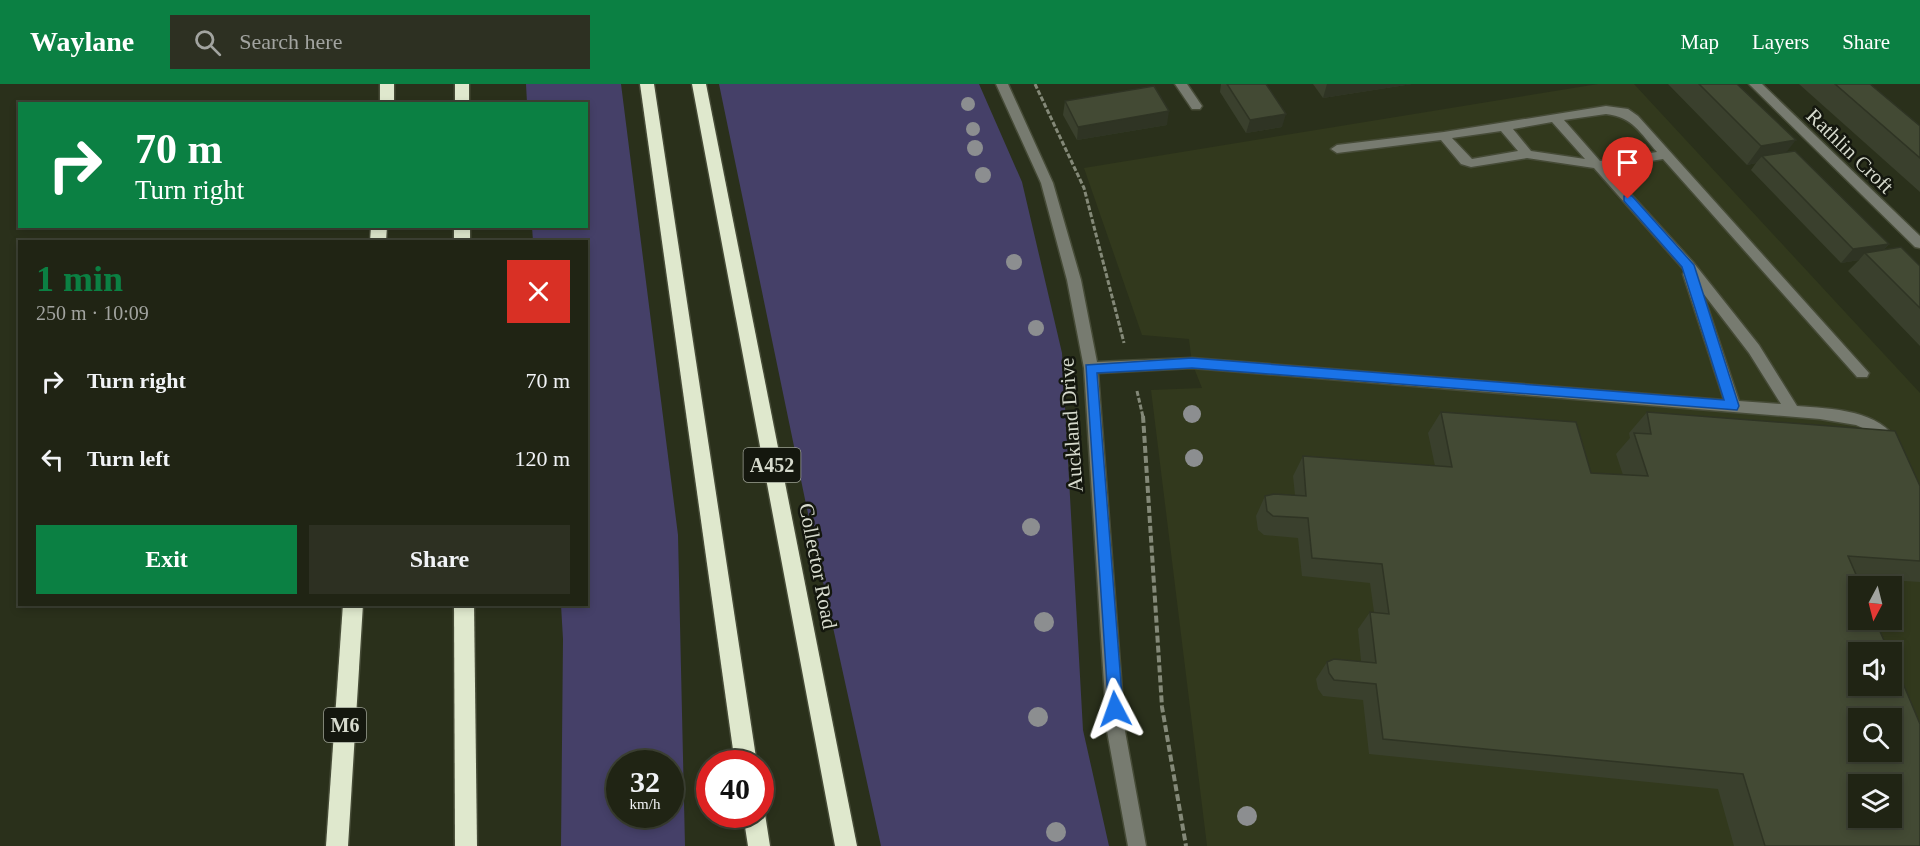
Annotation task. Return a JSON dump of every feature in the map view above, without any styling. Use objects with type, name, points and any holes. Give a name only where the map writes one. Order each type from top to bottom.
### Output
[{"type":"highway","points":[[387,84],[387,102]]},
{"type":"highway","points":[[462,84],[462,102]]},
{"type":"highway","points":[[647,84],[744,750]]},
{"type":"highway","name":"Collector Road","points":[[699,84],[846,846]]},
{"type":"highway","name":"M6","points":[[337,846],[353,606]]},
{"type":"highway","points":[[464,606],[466,846]]},
{"type":"highway","points":[[756,828],[759,846]]},
{"type":"street","name":"Auckland Drive","points":[[1002,84],[1047,183],[1074,280],[1091,368],[1097,489],[1116,731],[1137,846]]},
{"type":"street","points":[[1181,84],[1196,106]]},
{"type":"street","name":"Rathlin Croft","points":[[1755,84],[1920,244]]},
{"type":"street","points":[[1337,149],[1444,136],[1606,110],[1624,112],[1634,119],[1862,373]]},
{"type":"street","points":[[1555,118],[1688,265],[1754,349],[1792,411]]},
{"type":"street","points":[[1504,126],[1527,154]]},
{"type":"street","points":[[1444,136],[1465,161],[1471,163],[1527,154],[1598,165],[1665,155]]},
{"type":"street","points":[[1688,265],[1732,406]]},
{"type":"street","points":[[1091,368],[1192,363],[1851,417],[1880,430],[1891,442],[1896,452]]},
{"type":"path","points":[[1035,84],[1084,189],[1142,407],[1162,707],[1186,846]]},
{"type":"shaded area","points":[[526,84],[621,84],[678,535],[683,750],[606,750],[606,828],[684,828],[684,802],[685,846],[561,846],[563,639],[561,606],[588,606],[588,240],[533,240],[532,228],[588,228],[588,102],[527,102]]},
{"type":"shaded area","points":[[719,84],[979,84],[1022,182],[1062,353],[1083,730],[1109,846],[881,846],[807,509]]},
{"type":"shaded area","points":[[1598,84],[1634,84],[1920,393],[1920,846],[1207,846],[1151,390],[1202,388],[1192,363],[1189,339],[1142,335],[1084,168]]},
{"type":"building","points":[[1227,84],[1266,84],[1286,114],[1250,120]]},
{"type":"building","points":[[1699,84],[1737,84],[1796,140],[1761,146]]},
{"type":"building","points":[[1835,84],[1870,84],[1920,126],[1920,158]]},
{"type":"building","points":[[1154,86],[1169,111],[1078,127],[1065,101]]},
{"type":"building","points":[[1795,151],[1889,244],[1853,249],[1762,156]]},
{"type":"building","points":[[1901,247],[1920,266],[1920,308],[1865,253]]},
{"type":"building","points":[[1441,412],[1576,422],[1591,473],[1648,476],[1634,433],[1651,434],[1647,412],[1895,431],[1920,486],[1920,561],[1848,556],[1857,576],[1848,576],[1848,630],[1879,630],[1885,642],[1848,642],[1848,696],[1902,696],[1902,681],[1920,724],[1920,846],[1765,846],[1743,774],[1383,739],[1376,684],[1334,680],[1329,673],[1327,662],[1334,659],[1376,663],[1370,612],[1389,614],[1382,564],[1312,558],[1308,518],[1273,516],[1267,511],[1265,496],[1274,494],[1306,496],[1303,456],[1452,467]]},
{"type":"route","points":[[1115,709],[1097,489],[1091,368],[1192,363],[1732,406],[1688,265],[1628,199]]}]
